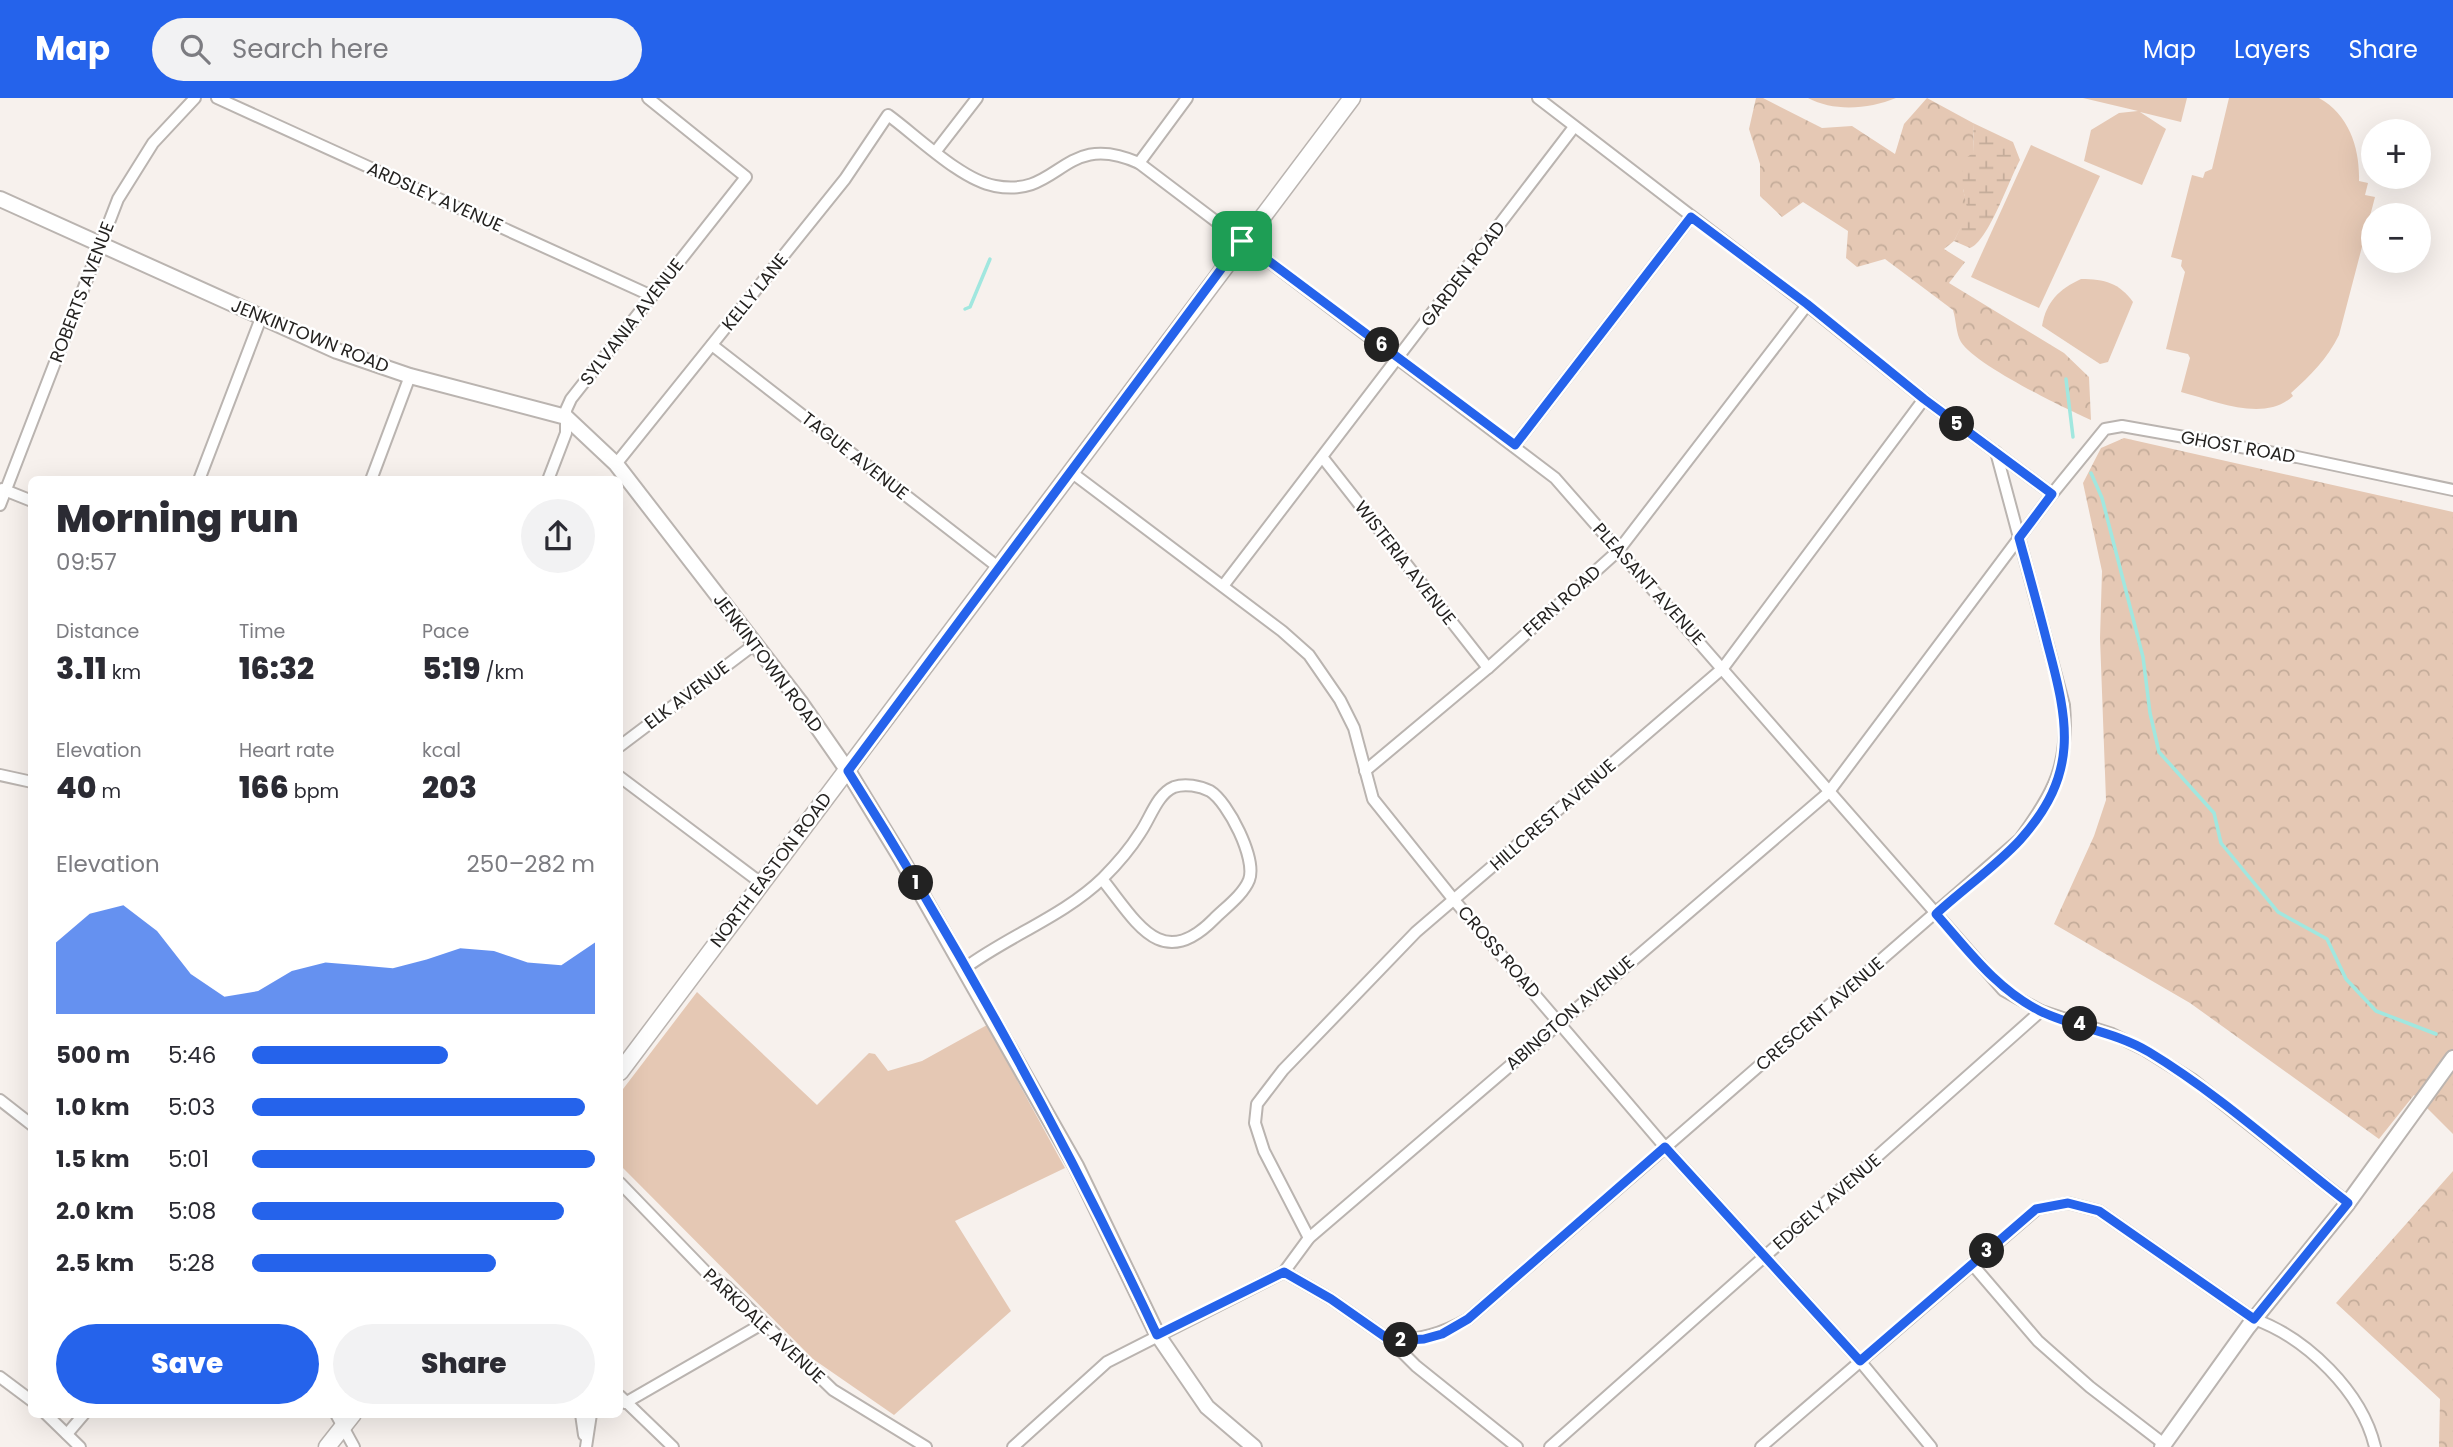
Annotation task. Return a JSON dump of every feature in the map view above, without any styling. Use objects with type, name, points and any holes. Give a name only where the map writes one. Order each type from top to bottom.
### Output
[{"type":"main road","name":"NORTH EASTON ROAD","points":[[623,1068],[1352,98]]},
{"type":"main road","points":[[327,1447],[344,1418]]},
{"type":"street","name":"ROBERTS AVENUE","points":[[0,505],[3,489],[100,243],[133,172],[153,143],[195,98]]},
{"type":"street","name":"ARDSLEY AVENUE","points":[[217,98],[652,296]]},
{"type":"street","name":"SYLVANIA AVENUE","points":[[550,476],[566,433],[566,417],[571,399],[746,177],[649,98]]},
{"type":"street","points":[[936,151],[977,98]]},
{"type":"street","points":[[1139,163],[1187,98]]},
{"type":"street","points":[[1538,98],[1807,304],[1924,399],[2052,494]]},
{"type":"street","name":"PLEASANT AVENUE","points":[[888,115],[968,175],[995,186],[1036,183],[1088,153],[1111,152],[1139,163],[1515,445],[1555,478],[2003,990],[2041,1012],[2112,1034],[2146,1050],[2193,1080],[2348,1203]]},
{"type":"street","name":"KELLY LANE","points":[[616,464],[845,179],[888,115]]},
{"type":"street","name":"GARDEN ROAD","points":[[1223,586],[1574,127]]},
{"type":"street","name":"JENKINTOWN ROAD","points":[[0,199],[337,351],[411,376],[566,417],[616,464],[755,644],[848,771],[965,968],[1076,1166],[1157,1335],[1207,1407],[1254,1447]]},
{"type":"street","points":[[1515,445],[1691,217]]},
{"type":"street","name":"FERN ROAD","points":[[1365,771],[1488,668],[1618,551],[1807,304]]},
{"type":"street","points":[[201,476],[261,318]]},
{"type":"street","name":"TAGUE AVENUE","points":[[712,345],[998,567]]},
{"type":"street","points":[[373,476],[411,376]]},
{"type":"street","name":"HILLCREST AVENUE","points":[[1309,1238],[1264,1151],[1255,1123],[1257,1104],[1283,1070],[1407,941],[1723,668],[1924,399]]},
{"type":"street","name":"GHOST ROAD","points":[[2052,494],[2099,433],[2122,426],[2297,457],[2453,490]]},
{"type":"street","name":"CRESCENT AVENUE","points":[[1391,1341],[1424,1339],[1442,1334],[1468,1319],[2020,839],[2051,796],[2063,765],[2066,736],[2064,705],[1996,452]]},
{"type":"street","name":"WISTERIA AVENUE","points":[[1323,458],[1488,668]]},
{"type":"street","name":"CROSS ROAD","points":[[1071,472],[1309,654],[1340,699],[1354,728],[1373,799],[1454,900],[1665,1147],[1860,1361],[1931,1447]]},
{"type":"street","points":[[3,489],[28,499]]},
{"type":"street","name":"ABINGTON AVENUE","points":[[1013,1447],[1107,1362],[1284,1272],[1309,1238],[1828,793],[2052,494]]},
{"type":"street","name":"ELK AVENUE","points":[[623,744],[755,644]]},
{"type":"street","points":[[0,775],[28,781]]},
{"type":"street","points":[[623,779],[761,883]]},
{"type":"street","points":[[965,968],[1102,879],[1139,834],[1163,795],[1174,787],[1197,786],[1212,792],[1220,800],[1244,841],[1251,861],[1250,879],[1243,890],[1198,936],[1176,944],[1164,943],[1152,937],[1102,879]]},
{"type":"street","name":"EDGELY AVENUE","points":[[1550,1447],[2041,1012]]},
{"type":"street","points":[[1972,1264],[2038,1341],[2090,1387],[2163,1445],[2254,1319],[2348,1203],[2453,1058]]},
{"type":"street","points":[[0,1100],[28,1122]]},
{"type":"street","name":"PARKDALE AVENUE","points":[[623,1186],[706,1273],[727,1287],[762,1324],[834,1390],[926,1447]]},
{"type":"street","points":[[1761,1447],[2036,1209],[2068,1203],[2099,1211],[2254,1319],[2270,1325],[2326,1367],[2346,1386],[2359,1406],[2375,1447]]},
{"type":"street","points":[[1284,1272],[1331,1299],[1391,1341],[1416,1366],[1517,1447]]},
{"type":"street","points":[[623,1399],[762,1324]]},
{"type":"street","points":[[0,1377],[28,1398]]},
{"type":"street","points":[[623,1402],[673,1447]]},
{"type":"street","points":[[50,1418],[80,1447]]},
{"type":"street","points":[[67,1434],[81,1418]]},
{"type":"street","points":[[344,1418],[354,1447]]},
{"type":"street","points":[[581,1418],[585,1447]]},
{"type":"street","points":[[585,1447],[590,1418]]},
{"type":"green space","points":[[1756,98],[1763,98],[1822,128],[1852,126],[1895,154],[1904,124],[1927,98],[1973,123],[1974,152],[1963,189],[1969,212],[1954,241],[1944,249],[1965,262],[1949,283],[2064,353],[2089,377],[2091,420],[2021,385],[1983,362],[1959,339],[1953,310],[1885,259],[1857,267],[1846,258],[1848,231],[1803,202],[1782,217],[1760,196],[1760,164],[1749,129]]},
{"type":"green space","points":[[1808,98],[1896,98],[1863,107],[1840,107]]},
{"type":"green space","points":[[2083,98],[2187,98],[2181,122],[2140,112],[2166,129],[2142,185],[2084,161],[2091,130],[2119,113],[2138,111]]},
{"type":"green space","points":[[2229,98],[2319,98],[2330,105],[2346,124],[2358,157],[2361,189],[2366,189],[2365,195],[2375,197],[2373,203],[2361,203],[2361,251],[2339,335],[2318,366],[2291,393],[2293,396],[2268,408],[2239,407],[2181,392],[2190,358],[2188,354],[2166,349],[2185,272],[2181,266],[2182,260],[2171,257],[2192,175],[2203,178],[2205,172],[2212,169]]},
{"type":"green space","points":[[1973,123],[2013,142],[2020,160],[1991,223],[1984,235],[1970,248],[1954,241],[1968,212],[1963,189],[1962,161],[1974,152]]},
{"type":"green space","points":[[2031,145],[2100,176],[2039,308],[1971,277]]},
{"type":"green space","points":[[2081,279],[2111,283],[2133,302],[2108,362],[2100,364],[2042,326],[2050,303],[2066,287]]},
{"type":"green space","points":[[2124,438],[2453,512],[2453,1134],[2414,1095],[2379,1139],[2190,1003],[2054,924],[2094,836],[2106,800],[2100,638],[2102,571],[2083,483],[2101,448]]},
{"type":"green space","points":[[697,992],[817,1105],[869,1053],[875,1054],[888,1071],[922,1061],[987,1025],[1065,1168],[955,1221],[1011,1311],[894,1415],[813,1359],[623,1168],[623,1089]]},
{"type":"green space","points":[[2453,1171],[2453,1447],[2439,1447],[2440,1399],[2336,1303]]},
{"type":"waterway","points":[[965,309],[970,307],[990,259]]},
{"type":"waterway","points":[[2066,379],[2073,437]]},
{"type":"waterway","points":[[2091,473],[2102,498],[2143,657],[2150,713],[2159,752],[2214,813],[2221,843],[2278,912],[2327,939],[2346,979],[2376,1011],[2436,1034]]},
{"type":"route","points":[[1691,217],[1807,304],[1924,399],[2052,494],[2019,538],[2064,705],[2066,736],[2063,765],[2051,796],[2020,839],[1936,914],[2003,990],[2041,1012],[2112,1034],[2146,1050],[2193,1080],[2348,1203],[2254,1319],[2099,1211],[2068,1203],[2036,1209],[1860,1361],[1665,1147],[1468,1319],[1442,1334],[1424,1339],[1391,1341],[1331,1299],[1284,1272],[1157,1335],[1076,1166],[901,858],[848,771],[1242,241],[1515,445],[1691,217]]}]
